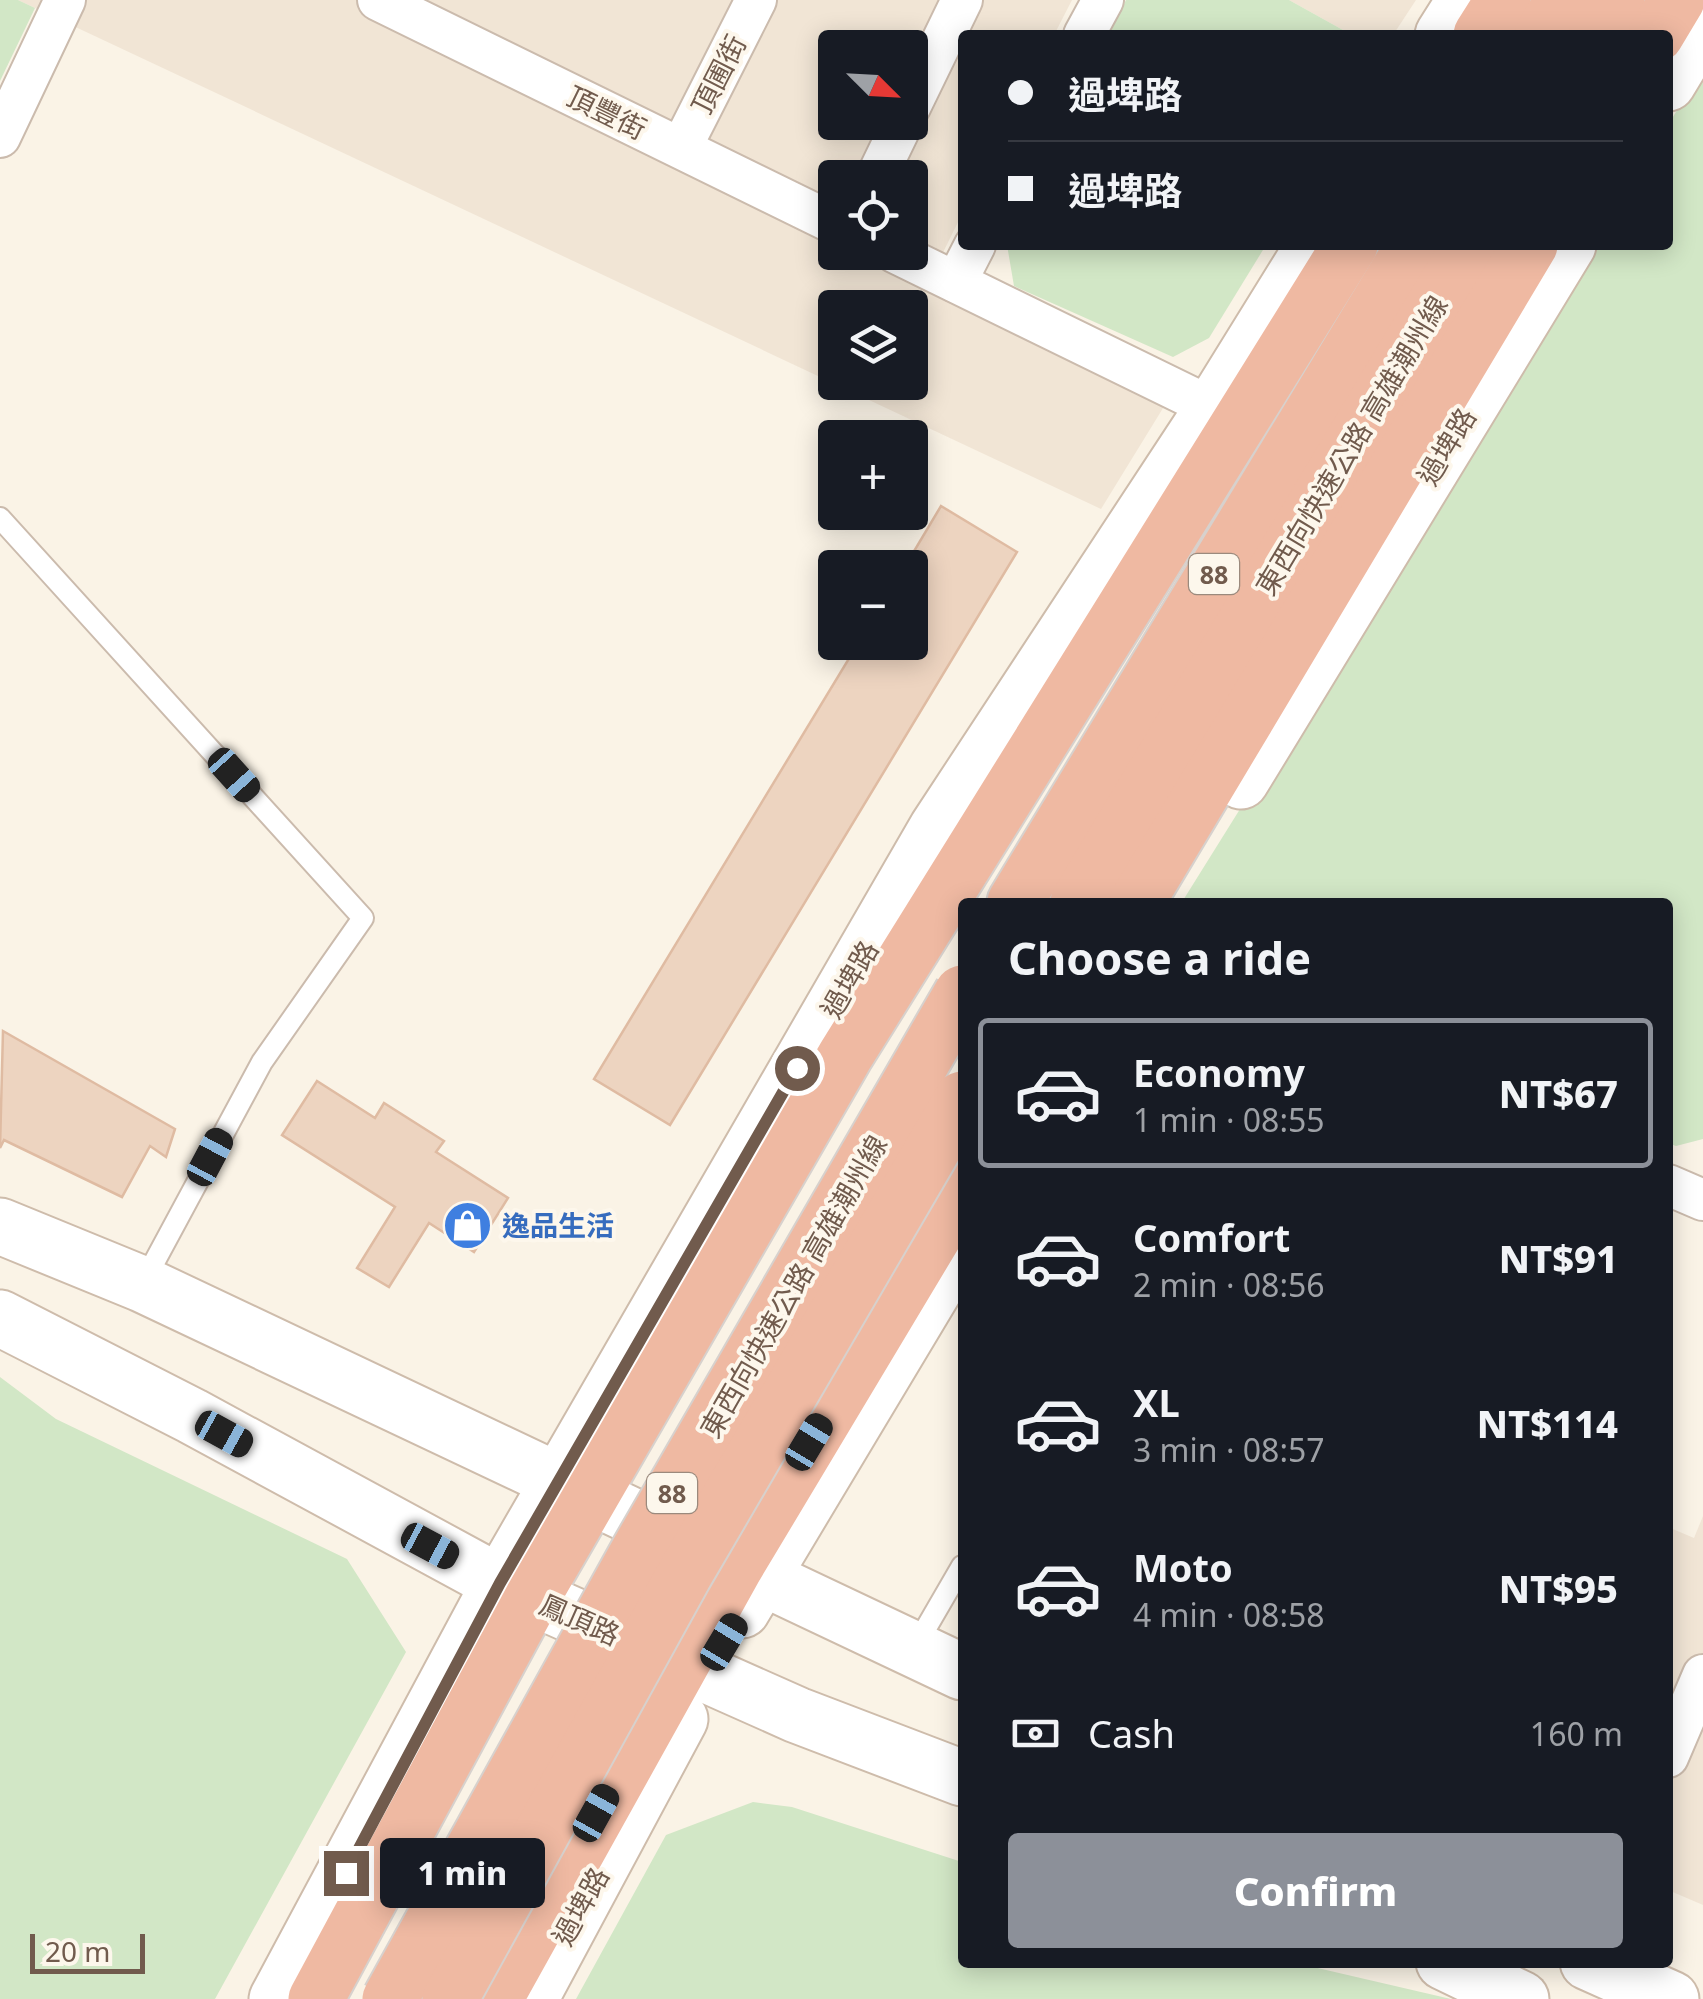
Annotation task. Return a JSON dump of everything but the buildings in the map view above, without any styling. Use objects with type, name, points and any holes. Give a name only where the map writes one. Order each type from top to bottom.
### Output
[{"type":"highway","points":[[1484,30],[1503,0]]},
{"type":"highway","points":[[1545,30],[1563,0]]},
{"type":"highway","points":[[1599,30],[1617,0]]},
{"type":"highway","points":[[1659,30],[1677,0]]},
{"type":"highway","points":[[316,1999],[395,1849],[516,1591],[574,1489],[1347,250]]},
{"type":"highway","name":"東西向快速公路 高雄潮州線","points":[[1017,898],[1411,250]]},
{"type":"highway","name":"東西向快速公路 高雄潮州線","points":[[1080,898],[1467,250]]},
{"type":"highway","points":[[1138,898],[1527,250]]},
{"type":"highway","name":"東西向快速公路 高雄潮州線","points":[[390,1999],[639,1550],[958,1000]]},
{"type":"highway","name":"東西向快速公路 高雄潮州線","points":[[450,1999],[684,1575],[958,1106]]},
{"type":"highway","points":[[494,1999],[749,1571],[958,1197]]},
{"type":"main road","points":[[1446,30],[1465,0]]},
{"type":"main road","points":[[1673,75],[1703,25]]},
{"type":"main road","name":"過埤路","points":[[574,1489],[937,828],[1311,250]]},
{"type":"main road","name":"過埤路","points":[[1168,898],[1565,250]]},
{"type":"main road","points":[[0,1226],[142,1284],[958,1670]]},
{"type":"main road","points":[[749,1571],[958,1248]]},
{"type":"main road","name":"鳳頂路","points":[[0,1318],[192,1416],[516,1591],[797,1716],[958,1776]]},
{"type":"main road","points":[[277,1999],[516,1591]]},
{"type":"main road","name":"過埤路","points":[[530,1999],[692,1668]]},
{"type":"main road","points":[[1457,1968],[1522,1999]]},
{"type":"main road","points":[[1601,1968],[1671,1999]]},
{"type":"street","points":[[0,138],[66,0]]},
{"type":"street","name":"頂豐街","points":[[378,0],[420,9],[681,148],[818,216]]},
{"type":"street","name":"頂圃街","points":[[681,148],[756,0]]},
{"type":"street","points":[[928,70],[962,0]]},
{"type":"street","points":[[1087,30],[1102,0]]},
{"type":"street","points":[[956,282],[972,250]]},
{"type":"street","points":[[928,268],[1212,408]]},
{"type":"street","points":[[1673,1187],[1703,1200]]},
{"type":"street","points":[[1673,1745],[1703,1675]]},
{"type":"lane","points":[[0,518],[363,918],[262,1062],[142,1284]]},
{"type":"lane","points":[[914,1649],[958,1573]]},
{"type":"shaded area","points":[[18,0],[1072,0],[1057,30],[958,30],[958,222],[927,285],[1176,387],[1101,509],[928,428],[928,420],[912,420],[869,400],[928,400],[928,290],[818,290],[818,376]]},
{"type":"shaded area","points":[[1289,0],[1416,0],[1396,30],[1343,30]]},
{"type":"shaded area","points":[[1703,1516],[1703,1905],[1673,1892],[1673,1529],[1694,1538]]},
{"type":"green space","points":[[0,0],[18,0],[35,8],[0,81]]},
{"type":"green space","points":[[1126,0],[1289,0],[1343,30],[1111,30]]},
{"type":"green space","points":[[1703,68],[1703,1139],[1676,1146],[1673,898],[1184,898],[1589,250],[1673,250],[1673,117]]},
{"type":"green space","points":[[1008,250],[1263,250],[1209,338],[1173,357],[1014,286]]},
{"type":"green space","points":[[0,1377],[56,1419],[347,1559],[406,1652],[215,1999],[0,1999]]},
{"type":"green space","points":[[753,1802],[792,1807],[958,1861],[958,1968],[1318,1968],[1451,1999],[576,1999],[666,1835]]},
{"type":"place","name":"逸品生活","points":[[467,1225]]},
{"type":"route","points":[[346,1873],[500,1583],[797,1068]]}]
